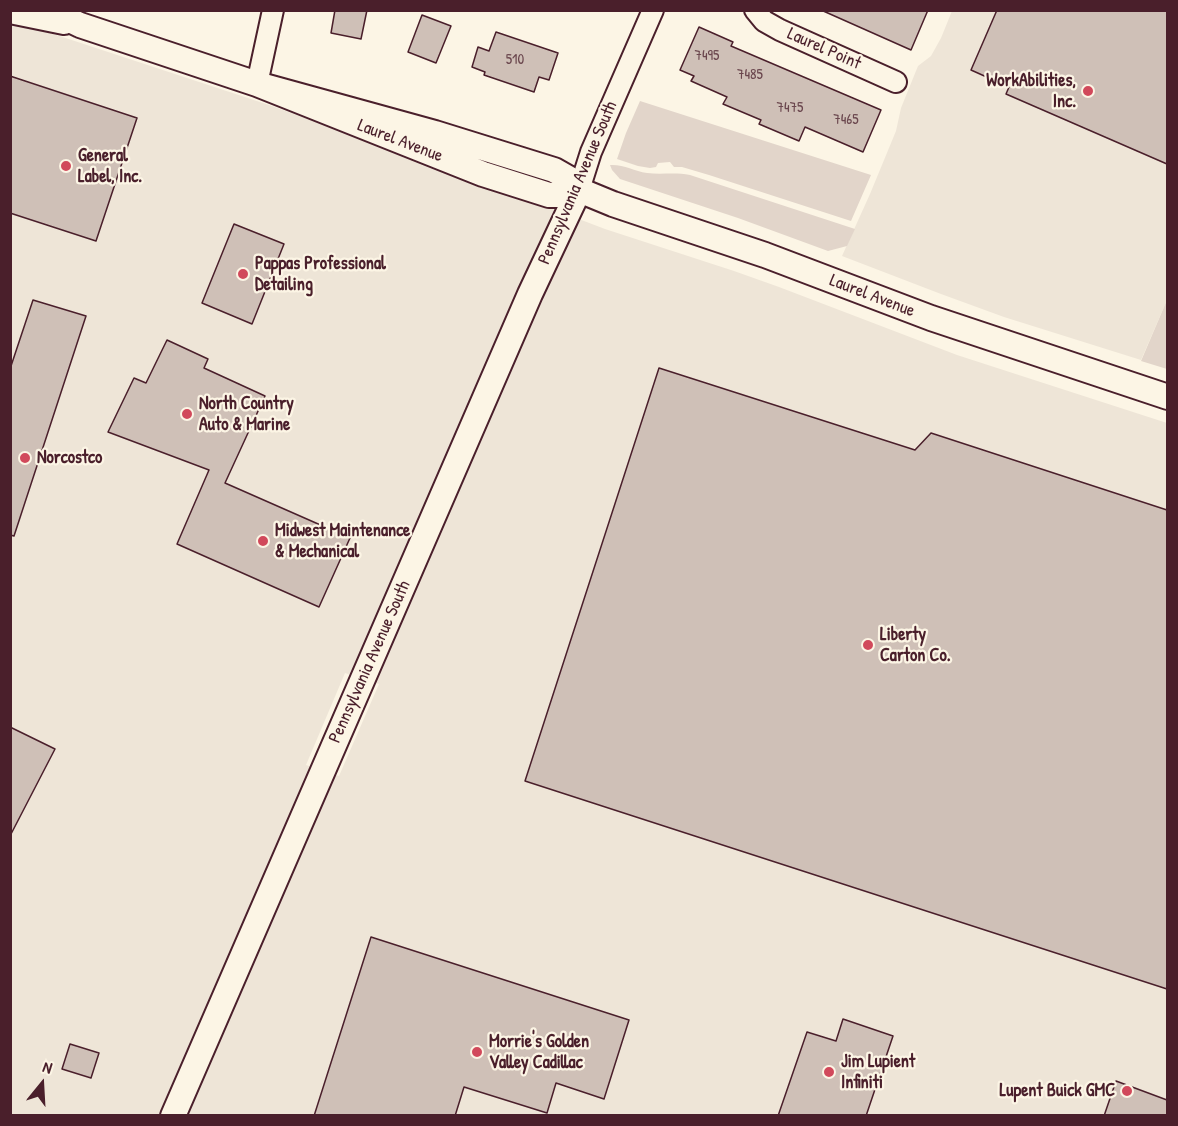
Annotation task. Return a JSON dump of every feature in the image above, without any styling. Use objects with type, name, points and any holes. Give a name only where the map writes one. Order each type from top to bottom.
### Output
[{"type":"street","name":"Laurel Avenue","points":[[49,10],[80,25]]},
{"type":"street","points":[[257,84],[273,10]]},
{"type":"street","name":"Pennsylvania Avenue South","points":[[173,1116],[521,315],[579,190],[591,152],[653,10]]},
{"type":"street","name":"Laurel Point","points":[[755,10],[765,21],[780,30],[896,82]]},
{"type":"street","name":"Laurel Avenue","points":[[10,11],[80,25],[257,84],[435,133],[554,170],[568,178],[579,190],[613,204],[765,255],[931,318],[1167,397]]},
{"type":"shaded area","points":[[952,11],[1167,11],[1167,300],[1141,360],[1004,317],[842,256],[896,131],[901,108],[918,66],[931,56]]},
{"type":"shaded area","points":[[11,20],[272,106],[605,229],[779,287],[957,355],[1167,423],[1167,1115],[11,1116]],"holes":[[[345,673],[379,684],[339,776],[306,765]]]},
{"type":"shaded area","points":[[640,101],[871,175],[851,221],[709,175],[674,167],[670,162],[658,163],[656,167],[650,168],[617,159]]},
{"type":"shaded area","points":[[610,165],[647,173],[690,175],[855,229],[847,246],[828,251],[620,179]]},
{"type":"shaded area","points":[[1167,300],[1167,369],[1141,361]]},
{"type":"building","points":[[335,10],[367,10],[361,39],[331,33]]},
{"type":"building","points":[[821,10],[928,10],[911,50]]},
{"type":"building","name":"WorkAbilities, Inc.","points":[[997,10],[1167,10],[1167,164],[1006,94],[1009,87],[971,70]]},
{"type":"building","points":[[422,15],[451,26],[436,63],[408,52]]},
{"type":"building","points":[[699,27],[733,42],[731,46],[881,110],[863,152],[805,127],[799,141],[759,124],[761,120],[723,104],[727,97],[691,81],[694,76],[680,70]]},
{"type":"building","points":[[496,32],[558,53],[549,80],[539,77],[534,92],[484,75],[485,72],[472,67],[478,47],[489,51]]},
{"type":"building","name":"General Label, Inc.","points":[[10,76],[137,118],[96,241],[10,213]]},
{"type":"building","name":"Pappas Professional Detailing","points":[[234,224],[284,244],[252,324],[202,303]]},
{"type":"building","name":"Norcostco","points":[[33,300],[86,316],[14,536],[10,535],[10,369]]},
{"type":"building","points":[[167,340],[208,359],[204,368],[265,396],[225,483],[350,538],[319,607],[177,544],[209,470],[108,432],[134,378],[146,383]]},
{"type":"building","name":"Liberty Carton Co.","points":[[659,368],[915,450],[931,433],[1167,510],[1167,989],[525,781]]},
{"type":"building","points":[[10,727],[55,749],[10,836]]},
{"type":"building","name":"Morrie's Golden Valley Cadillac","points":[[371,937],[629,1020],[604,1099],[556,1083],[547,1113],[464,1087],[455,1116],[314,1116]]},
{"type":"building","name":"Jim Lupient Infiniti","points":[[843,1019],[893,1036],[866,1116],[778,1116],[807,1032],[836,1041]]},
{"type":"building","points":[[70,1044],[99,1053],[91,1078],[62,1069]]},
{"type":"building","name":"Lupent Buick GMC","points":[[1116,1081],[1167,1100],[1167,1116],[1104,1116]]},
{"type":"place","name":"WorkAbilities, Inc.","points":[[1088,91]]},
{"type":"place","name":"General Label, Inc.","points":[[66,166]]},
{"type":"place","name":"Pappas Professional Detailing","points":[[243,274]]},
{"type":"place","name":"North Country Auto & Marine","points":[[187,414]]},
{"type":"place","name":"Norcostco","points":[[25,458]]},
{"type":"place","name":"Midwest Maintenance & Mechanical","points":[[263,541]]},
{"type":"place","name":"Liberty Carton Co.","points":[[868,645]]},
{"type":"place","name":"Morrie's Golden Valley Cadillac","points":[[477,1052]]},
{"type":"place","name":"Jim Lupient Infiniti","points":[[829,1072]]},
{"type":"place","name":"Lupent Buick GMC","points":[[1127,1091]]}]
